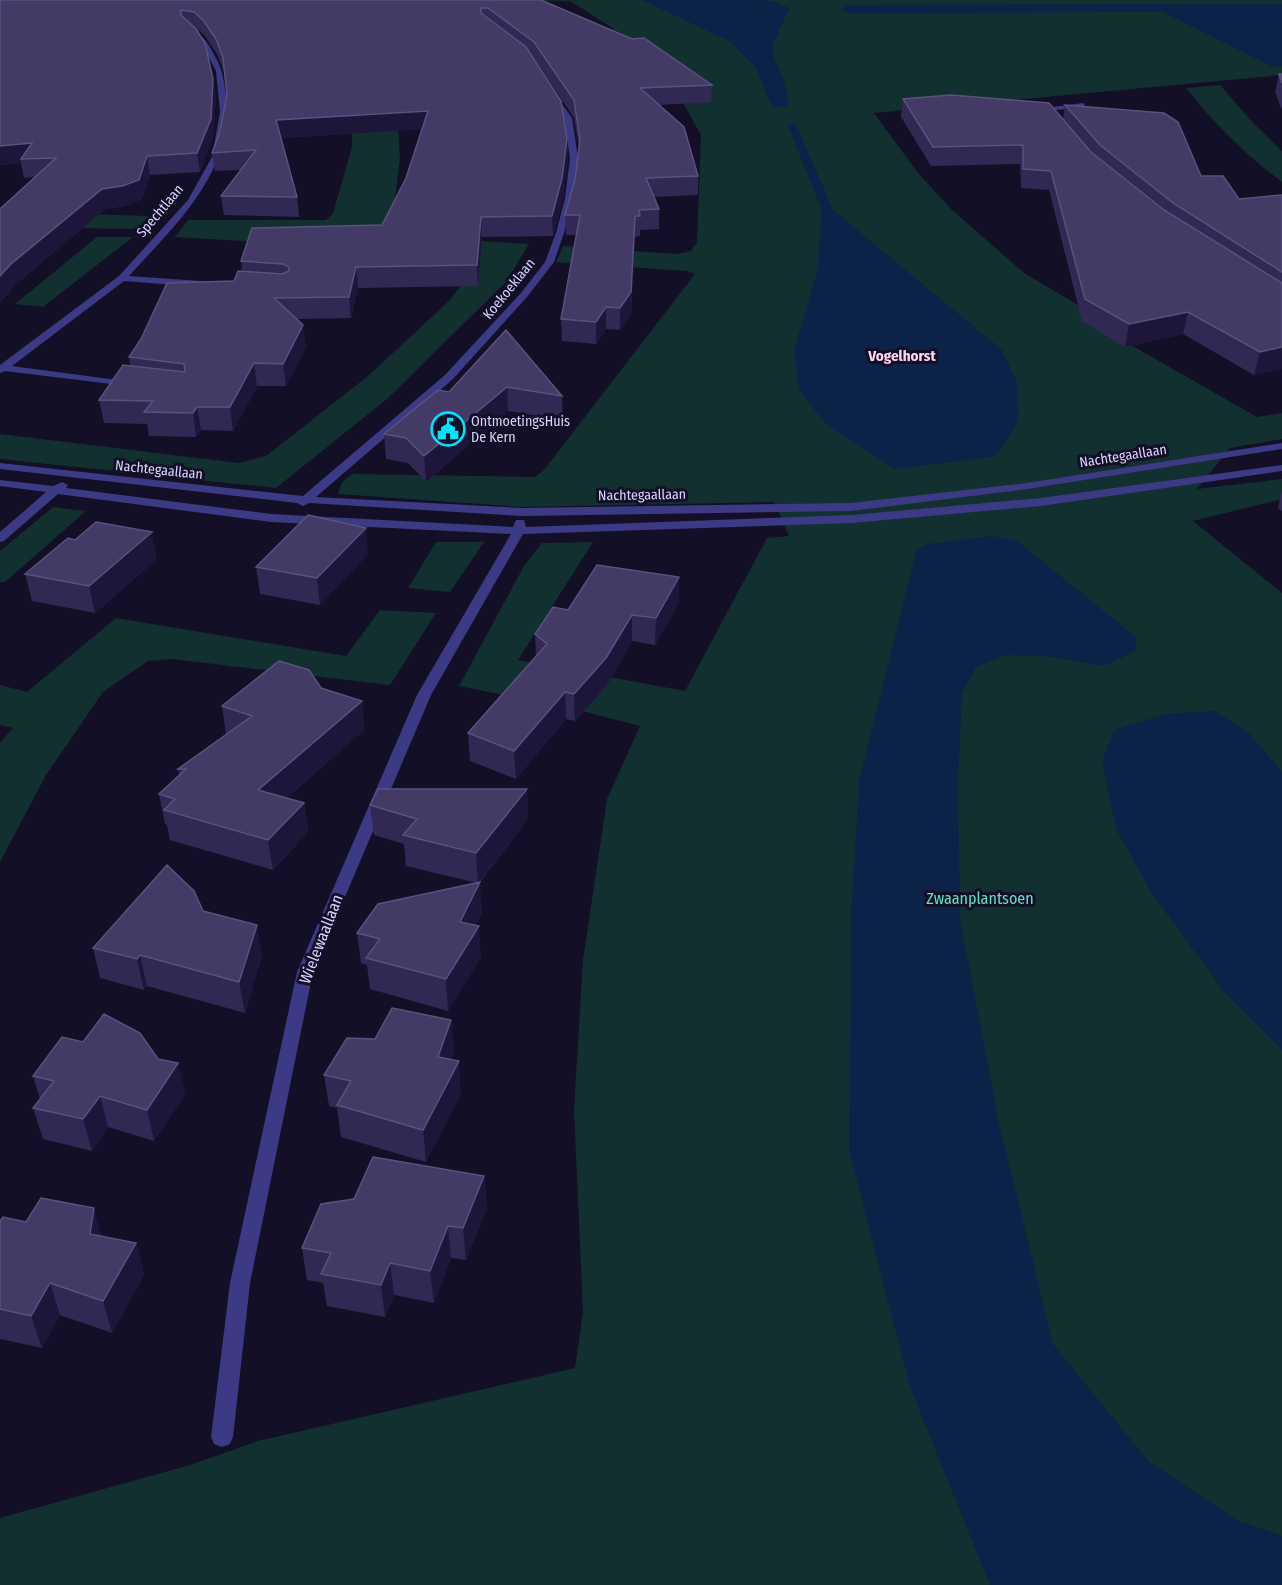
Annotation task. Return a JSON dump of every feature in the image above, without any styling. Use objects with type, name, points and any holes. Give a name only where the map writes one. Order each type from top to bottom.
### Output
[{"type":"street","name":"Spechtlaan","points":[[1,369],[123,278],[192,201],[216,157],[224,112],[219,71],[205,43],[187,28]]},
{"type":"street","name":"Koekoeklaan","points":[[291,519],[305,500],[390,430],[448,377],[524,295],[549,262],[560,233],[569,198],[574,158],[568,118],[549,87]]},
{"type":"street","points":[[1022,110],[1046,111],[1083,105]]},
{"type":"street","points":[[123,278],[215,285]]},
{"type":"street","name":"Spechtlaan","points":[[1,369],[149,387]]},
{"type":"street","name":"Nachtegaallaan","points":[[0,466],[70,476],[305,500],[522,512],[851,507],[1027,486],[1282,446]]},
{"type":"street","name":"Nachtegaallaan","points":[[0,483],[291,519],[519,531],[852,519],[1041,502],[1282,468]]},
{"type":"street","points":[[0,537],[58,489],[70,476]]},
{"type":"street","name":"Wielewaallaan","points":[[222,1437],[240,1283],[305,972],[424,695],[519,531],[522,512]]},
{"type":"green space","name":"Zwaanplantsoen","points":[[493,0],[1282,0],[1282,75],[874,113],[918,173],[951,209],[1024,273],[1078,305],[1115,322],[1117,337],[1257,417],[1282,413],[1282,439],[1230,448],[1197,489],[1282,479],[1282,499],[1193,521],[1282,593],[1282,1585],[0,1585],[0,1518],[190,1465],[258,1441],[575,1368],[583,1312],[574,1109],[583,960],[607,799],[640,726],[578,710],[459,686],[524,566],[542,543],[593,542],[518,660],[685,691],[767,538],[789,536],[774,502],[523,507],[338,494],[342,482],[353,474],[535,477],[544,470],[695,274],[687,271],[556,262],[563,246],[677,254],[691,251],[697,242],[701,135],[669,78],[611,27],[570,1]]},
{"type":"green space","points":[[1220,85],[1253,123],[1282,151],[1282,182],[1231,138],[1186,88]]},
{"type":"green space","points":[[352,108],[398,127],[400,159],[394,208],[397,236],[529,244],[506,282],[387,399],[276,488],[0,459],[0,434],[239,463],[266,456],[368,376],[450,300],[480,259],[431,252],[175,237],[188,220],[326,220],[333,213],[352,147]]},
{"type":"green space","points":[[6,212],[150,216],[144,229],[0,227]]},
{"type":"green space","points":[[97,237],[133,237],[43,307],[15,304]]},
{"type":"green space","points":[[53,507],[86,511],[5,582],[0,582],[0,551]]},
{"type":"green space","points":[[436,542],[484,542],[450,592],[408,588]]},
{"type":"green space","points":[[380,610],[436,613],[390,685],[172,659],[148,661],[103,692],[46,775],[0,862],[0,743],[13,728],[0,725],[0,685],[27,692],[116,618],[346,656]]},
{"type":"water","points":[[642,0],[758,0],[775,2],[789,8],[773,45],[774,57],[783,78],[790,107],[772,107],[756,68],[729,41]]},
{"type":"water","points":[[1282,4],[1282,66],[1273,67],[1163,12],[850,13],[841,9],[847,5]]},
{"type":"water","points":[[787,124],[796,124],[833,210],[1001,349],[1017,382],[1018,421],[1005,444],[992,457],[894,469],[827,425],[799,390],[794,350],[817,273],[822,210]]},
{"type":"water","points":[[992,536],[1017,541],[1136,637],[1136,651],[1103,666],[1046,656],[1005,655],[976,667],[962,693],[958,784],[960,919],[999,1123],[1053,1344],[1149,1462],[1239,1521],[1282,1536],[1282,1585],[990,1585],[910,1387],[849,1150],[851,917],[859,782],[917,549],[928,544]]},
{"type":"water","points":[[1214,711],[1249,733],[1282,772],[1282,1050],[1225,993],[1151,892],[1116,829],[1102,763],[1114,730],[1165,714]]},
{"type":"building","points":[[0,0],[541,0],[632,39],[644,38],[712,85],[640,88],[684,127],[698,176],[646,178],[659,209],[639,210],[640,216],[635,216],[631,292],[620,308],[606,307],[596,322],[561,319],[580,215],[565,215],[575,179],[580,140],[574,100],[534,42],[488,8],[481,8],[481,13],[526,47],[561,101],[567,139],[562,178],[552,216],[481,217],[477,265],[356,267],[349,297],[274,298],[303,325],[283,364],[254,363],[230,407],[197,407],[193,413],[144,412],[153,401],[99,400],[123,365],[185,372],[184,364],[129,357],[141,339],[167,283],[234,281],[238,271],[282,274],[289,271],[289,267],[283,264],[241,261],[252,228],[382,225],[406,178],[428,111],[276,120],[297,197],[221,196],[256,150],[212,153],[220,131],[227,95],[223,58],[216,39],[203,20],[194,12],[181,10],[181,15],[196,29],[205,43],[213,79],[211,119],[197,153],[147,156],[139,180],[122,186],[102,189],[11,264],[0,276],[0,209],[56,158],[21,159],[32,143],[0,146]]},
{"type":"building","points":[[951,95],[1049,103],[1091,152],[1164,210],[1282,283],[1282,347],[1260,352],[1188,312],[1129,324],[1085,299],[1051,171],[1023,169],[1023,145],[933,147],[903,99]]},
{"type":"building","points":[[1065,105],[1164,113],[1178,122],[1201,176],[1223,176],[1239,199],[1282,195],[1282,272],[1173,203],[1100,145]]},
{"type":"building","points":[[506,330],[562,396],[507,387],[424,456],[406,438],[384,434],[438,390],[449,392]]},
{"type":"building","points":[[308,515],[366,528],[317,578],[256,567]]},
{"type":"building","points":[[96,522],[152,532],[89,586],[25,574],[68,538],[75,540]]},
{"type":"building","points":[[597,565],[679,577],[656,618],[632,615],[606,658],[574,694],[565,692],[514,751],[468,733],[547,644],[535,634],[553,607],[568,610]]},
{"type":"building","points":[[279,661],[309,670],[321,688],[362,701],[258,790],[304,803],[268,840],[164,810],[175,799],[159,794],[186,769],[178,769],[252,716],[222,706]]},
{"type":"building","points":[[378,789],[527,789],[476,853],[403,835],[417,819],[370,805]]},
{"type":"building","points":[[167,865],[194,891],[203,911],[257,925],[239,982],[140,955],[137,959],[93,948]]},
{"type":"building","points":[[480,882],[460,922],[479,926],[446,979],[366,958],[380,939],[357,933],[378,904]]},
{"type":"building","points":[[392,1008],[451,1020],[438,1057],[459,1061],[423,1130],[337,1105],[351,1081],[324,1075],[347,1038],[375,1039]]},
{"type":"building","points":[[104,1014],[140,1033],[158,1059],[178,1063],[147,1110],[100,1096],[83,1119],[33,1108],[54,1081],[33,1076],[62,1037],[83,1042]]},
{"type":"building","points":[[373,1157],[484,1176],[463,1228],[448,1226],[430,1271],[390,1263],[381,1285],[321,1274],[331,1253],[302,1248],[321,1204],[354,1199]]},
{"type":"building","points":[[41,1198],[94,1208],[90,1234],[136,1243],[103,1301],[50,1283],[31,1316],[0,1309],[0,1221],[3,1217],[26,1222]]},
{"type":"place","name":"OntmoetingsHuis De Kern","points":[[448,429]]},
{"type":"district","name":"Vogelhorst","points":[[902,356]]}]
